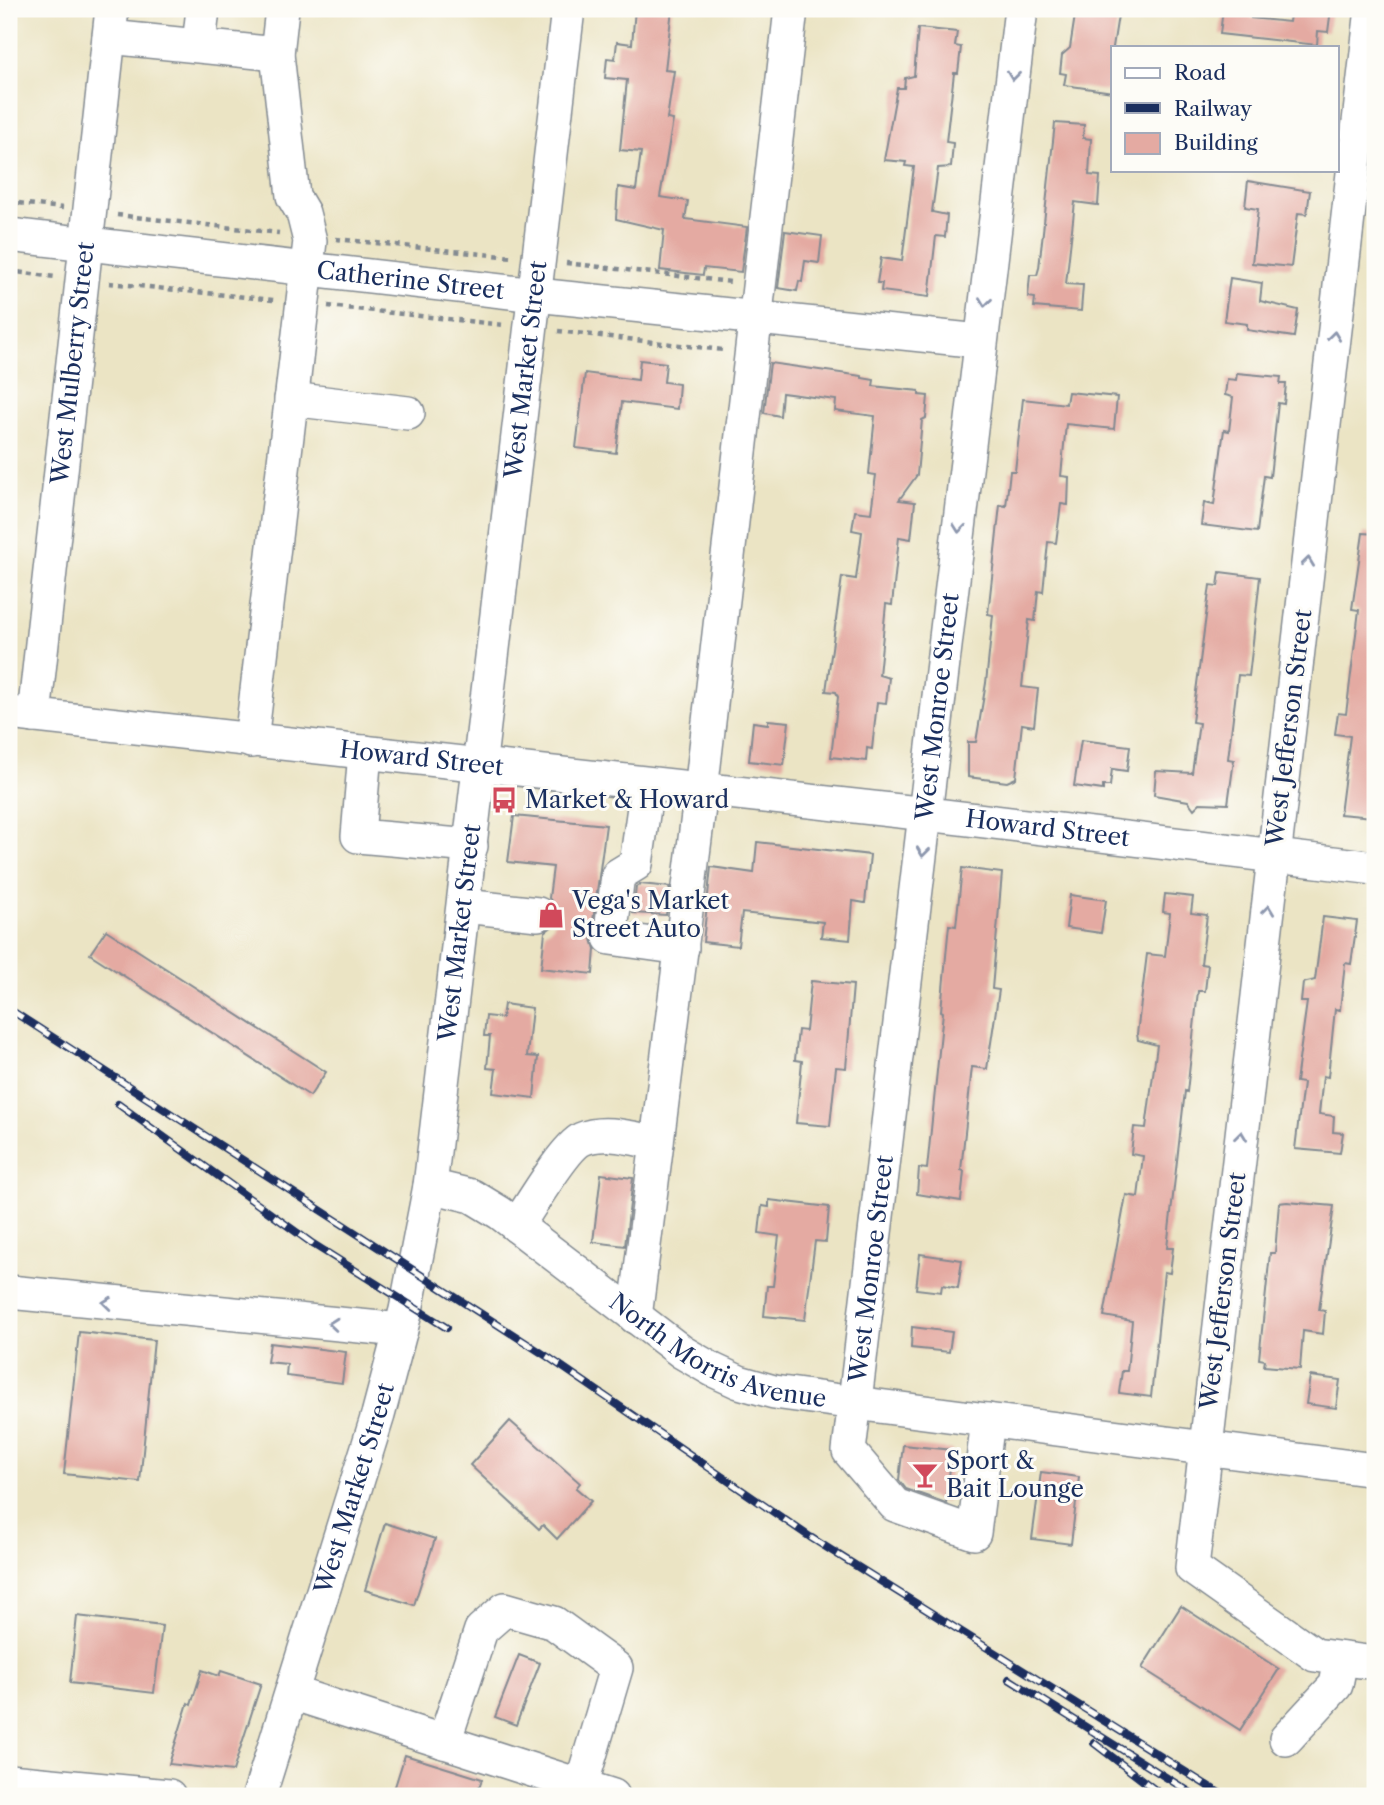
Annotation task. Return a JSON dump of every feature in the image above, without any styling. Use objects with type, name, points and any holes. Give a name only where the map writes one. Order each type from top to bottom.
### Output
[{"type":"street","points":[[199,45],[203,9]]},
{"type":"street","points":[[251,741],[309,236],[303,213],[293,196],[277,54],[282,9]]},
{"type":"street","name":"West Market Street","points":[[259,1796],[401,1330],[430,1186],[568,9]]},
{"type":"street","points":[[635,1317],[701,791],[791,9]]},
{"type":"street","name":"West Monroe Street","points":[[988,1420],[974,1533],[895,1505],[849,1451],[1021,9]]},
{"type":"street","name":"West Jefferson Street","points":[[1341,1659],[1315,1656],[1192,1568],[1372,9]]},
{"type":"street","points":[[110,23],[199,45],[277,54]]},
{"type":"street","name":"West Mulberry Street","points":[[21,715],[82,280],[110,23]]},
{"type":"street","name":"Catherine Street","points":[[9,235],[536,295],[980,341]]},
{"type":"street","points":[[291,399],[408,413]]},
{"type":"street","name":"Howard Street","points":[[21,715],[481,765],[647,786],[927,814],[1375,868]]},
{"type":"street","points":[[365,752],[358,836],[471,846]]},
{"type":"street","points":[[647,786],[636,864],[618,875],[610,938],[682,948]]},
{"type":"street","points":[[464,906],[538,914]]},
{"type":"street","points":[[517,1226],[544,1185],[580,1139],[603,1135],[657,1143]]},
{"type":"street","name":"North Morris Avenue","points":[[430,1186],[472,1196],[517,1226],[682,1352],[739,1382],[774,1392],[855,1404],[1375,1469]]},
{"type":"street","points":[[9,1291],[401,1330]]},
{"type":"street","points":[[1375,1463],[1375,1469]]},
{"type":"street","points":[[444,1742],[481,1630],[505,1609],[554,1623],[616,1668],[582,1786]]},
{"type":"street","points":[[1286,1739],[1336,1685],[1341,1659],[1375,1663]]},
{"type":"street","points":[[292,1693],[613,1796]]},
{"type":"street","points":[[29,1787],[169,1796]]},
{"type":"path","points":[[9,202],[760,285]]},
{"type":"path","points":[[9,271],[752,353]]},
{"type":"building","points":[[635,9],[672,9],[665,70],[674,71],[667,119],[673,120],[660,197],[688,201],[685,219],[747,227],[741,272],[704,268],[703,275],[660,270],[664,230],[616,219],[618,187],[636,190],[641,152],[620,150],[627,80],[605,78],[607,58],[615,59],[617,42],[632,44]]},
{"type":"building","points":[[1076,9],[1119,9],[1113,46],[1111,46],[1111,92],[1064,85],[1066,74],[1060,73],[1062,55],[1070,48]]},
{"type":"building","points":[[1223,9],[1252,9],[1251,18],[1289,22],[1291,9],[1331,9],[1328,32],[1318,31],[1317,45],[1220,34]]},
{"type":"building","points":[[918,28],[957,32],[955,46],[961,47],[958,73],[954,73],[946,142],[953,143],[951,167],[938,168],[932,212],[947,215],[945,237],[936,236],[929,297],[881,291],[882,283],[877,283],[881,258],[902,261],[914,167],[905,166],[906,162],[884,160],[897,88],[904,88],[905,78],[914,76]]},
{"type":"building","points":[[1055,123],[1084,125],[1083,138],[1091,139],[1089,175],[1100,176],[1098,205],[1075,202],[1066,284],[1083,285],[1081,311],[1034,307],[1035,298],[1028,297],[1030,275],[1037,275],[1039,268]]},
{"type":"building","points":[[1248,181],[1310,191],[1307,214],[1298,213],[1291,267],[1252,263],[1258,209],[1245,207]]},
{"type":"building","points":[[785,231],[822,236],[819,263],[805,261],[802,282],[799,281],[797,291],[778,288]]},
{"type":"building","points":[[1230,278],[1262,283],[1260,301],[1298,310],[1294,337],[1247,330],[1247,324],[1224,321]]},
{"type":"building","points":[[640,360],[666,363],[664,382],[679,384],[677,409],[622,402],[616,453],[576,448],[585,373],[638,380]]},
{"type":"building","points":[[770,363],[862,376],[874,380],[873,386],[919,391],[919,395],[928,396],[926,418],[922,420],[917,475],[899,500],[915,502],[911,539],[899,537],[892,605],[886,604],[879,675],[889,678],[886,703],[877,702],[872,749],[867,748],[866,761],[831,757],[838,697],[836,692],[826,691],[842,577],[856,579],[862,532],[852,530],[855,511],[871,513],[876,475],[869,474],[875,416],[835,411],[836,400],[782,393],[780,416],[764,413]]},
{"type":"building","points":[[1237,373],[1281,377],[1280,384],[1286,384],[1284,404],[1278,403],[1270,477],[1264,476],[1257,532],[1201,525],[1204,503],[1214,505],[1224,430],[1229,431],[1233,397],[1225,395],[1227,379],[1236,380]]},
{"type":"building","points":[[1068,392],[1117,397],[1114,429],[1066,424],[1061,476],[1069,477],[1068,505],[1061,504],[1056,543],[1048,542],[1043,592],[1038,591],[1035,621],[1029,620],[1022,687],[1038,689],[1034,726],[1022,724],[1016,778],[1007,782],[968,777],[968,742],[976,742],[986,683],[993,615],[988,614],[1000,505],[1006,506],[1010,471],[1015,471],[1023,399],[1066,404]]},
{"type":"building","points":[[1363,533],[1375,534],[1373,817],[1340,814],[1350,736],[1335,734],[1338,713],[1346,714],[1359,610],[1352,609]]},
{"type":"building","points":[[1220,572],[1260,577],[1253,642],[1249,676],[1238,675],[1228,759],[1234,760],[1228,804],[1200,803],[1194,809],[1188,801],[1154,795],[1156,771],[1192,773],[1199,723],[1192,722],[1210,585],[1218,586]]},
{"type":"building","points":[[768,720],[789,722],[784,765],[749,761],[753,722],[768,724]]},
{"type":"building","points":[[1081,740],[1130,746],[1127,771],[1112,769],[1110,786],[1103,786],[1103,790],[1074,786]]},
{"type":"building","points":[[514,816],[606,825],[591,936],[595,949],[593,974],[541,968],[545,932],[553,926],[557,915],[549,898],[553,867],[508,862]]},
{"type":"building","points":[[757,842],[870,855],[865,903],[853,901],[850,940],[821,937],[823,922],[742,913],[738,946],[703,942],[711,867],[754,873]]},
{"type":"building","points":[[962,868],[1002,873],[992,989],[999,990],[987,1069],[972,1067],[961,1170],[964,1171],[961,1201],[917,1194],[919,1168],[927,1169],[949,925],[956,926]]},
{"type":"building","points":[[640,884],[670,887],[666,915],[633,913],[636,887]]},
{"type":"building","points":[[1165,894],[1193,897],[1191,913],[1207,915],[1201,964],[1208,965],[1205,991],[1198,991],[1167,1248],[1173,1248],[1170,1273],[1164,1272],[1151,1397],[1119,1393],[1122,1371],[1127,1371],[1132,1321],[1104,1316],[1126,1195],[1138,1197],[1143,1156],[1131,1154],[1134,1127],[1146,1128],[1157,1045],[1138,1040],[1137,1034],[1147,954],[1165,956],[1170,913],[1163,912]]},
{"type":"building","points":[[1070,895],[1106,900],[1101,933],[1066,928]]},
{"type":"building","points":[[1323,917],[1357,921],[1351,964],[1345,963],[1340,1010],[1335,1009],[1328,1077],[1323,1076],[1319,1114],[1334,1116],[1333,1132],[1343,1133],[1340,1153],[1295,1149],[1303,1083],[1296,1082],[1307,1002],[1301,1002],[1303,983],[1315,980]]},
{"type":"building","points":[[106,930],[326,1072],[310,1096],[90,954]]},
{"type":"building","points":[[811,981],[853,985],[846,1068],[836,1067],[830,1126],[796,1123],[802,1061],[795,1060],[798,1030],[806,1031]]},
{"type":"building","points":[[504,1004],[532,1008],[527,1056],[538,1057],[534,1098],[493,1093],[496,1069],[487,1068],[490,1036],[484,1036],[486,1016],[502,1018]]},
{"type":"building","points":[[601,1174],[633,1178],[625,1246],[593,1242]]},
{"type":"building","points":[[769,1200],[829,1207],[826,1242],[815,1241],[805,1320],[764,1316],[767,1286],[773,1286],[779,1236],[759,1233],[762,1206],[769,1207]]},
{"type":"building","points":[[1279,1203],[1334,1206],[1319,1310],[1325,1311],[1323,1334],[1303,1331],[1300,1369],[1264,1366],[1265,1360],[1259,1359],[1270,1253],[1275,1253]]},
{"type":"building","points":[[920,1254],[962,1260],[958,1288],[942,1285],[941,1292],[916,1289]]},
{"type":"building","points":[[912,1327],[952,1332],[949,1352],[911,1348]]},
{"type":"building","points":[[79,1332],[154,1340],[140,1482],[64,1474]]},
{"type":"building","points":[[270,1343],[346,1352],[342,1383],[286,1376],[287,1364],[267,1362]]},
{"type":"building","points":[[1310,1376],[1340,1380],[1336,1408],[1306,1404]]},
{"type":"building","points":[[510,1421],[580,1483],[576,1488],[591,1501],[557,1539],[543,1525],[539,1529],[470,1465]]},
{"type":"building","name":"Sport & Bait Lounge","points":[[903,1445],[952,1450],[946,1503],[906,1489],[899,1480]]},
{"type":"building","points":[[1041,1472],[1079,1477],[1071,1544],[1032,1539]]},
{"type":"building","points":[[385,1523],[435,1539],[414,1605],[365,1590]]},
{"type":"building","points":[[1181,1606],[1279,1669],[1240,1730],[1142,1668]]},
{"type":"building","points":[[77,1616],[162,1626],[154,1693],[70,1683]]},
{"type":"building","points":[[519,1655],[540,1663],[516,1725],[495,1717]]},
{"type":"building","points":[[202,1670],[219,1676],[221,1671],[261,1684],[233,1771],[169,1764],[188,1703],[191,1705]]},
{"type":"building","points":[[405,1755],[482,1779],[476,1796],[392,1796]]},
{"type":"railway","points":[[9,1009],[548,1357],[810,1537],[1224,1796]]},
{"type":"railway","points":[[118,1104],[313,1244],[447,1328]]},
{"type":"railway","points":[[1009,1679],[1196,1796]]},
{"type":"railway","points":[[1094,1743],[1163,1796]]},
{"type":"place","name":"Market & Howard","points":[[504,800]]},
{"type":"place","name":"Vega's Market Street Auto","points":[[551,915]]},
{"type":"place","name":"Sport & Bait Lounge","points":[[925,1475]]}]
